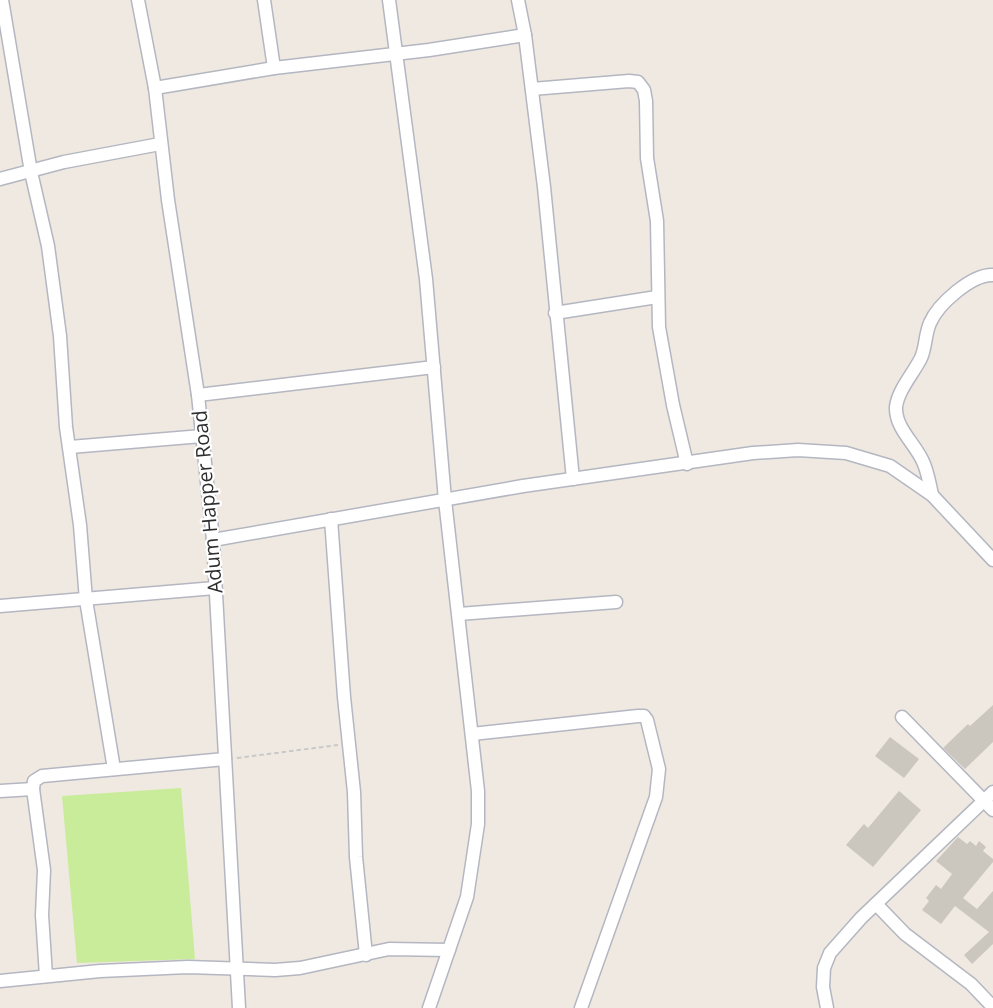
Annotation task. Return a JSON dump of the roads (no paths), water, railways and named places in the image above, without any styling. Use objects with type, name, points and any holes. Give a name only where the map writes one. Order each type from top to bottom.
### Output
[{"type":"street","points":[[2,0],[31,172],[45,229],[58,317],[66,427],[83,550],[86,600],[114,769]]},
{"type":"street","name":"Adum Happer Road","points":[[138,0],[155,88],[160,144],[198,395],[213,540],[239,1008]]},
{"type":"street","points":[[264,0],[274,68]]},
{"type":"street","points":[[388,0],[426,279],[445,500],[478,791],[478,824],[467,897],[429,1008]]},
{"type":"street","points":[[518,0],[525,35],[544,187],[573,479]]},
{"type":"street","points":[[155,88],[274,68],[397,54],[525,35]]},
{"type":"street","points":[[532,89],[629,81],[638,82],[644,90],[647,158],[657,221],[657,297],[664,359],[687,464]]},
{"type":"street","points":[[0,180],[64,162],[160,144]]},
{"type":"street","points":[[932,495],[924,464],[916,448],[898,423],[896,407],[901,393],[922,356],[929,324],[940,305],[970,282],[993,275]]},
{"type":"street","points":[[555,313],[657,297]]},
{"type":"street","points":[[198,395],[434,367]]},
{"type":"street","points":[[70,447],[202,436]]},
{"type":"street","points":[[213,540],[573,479],[753,453],[798,450],[846,453],[890,465],[932,495],[993,560]]},
{"type":"street","points":[[331,519],[350,744],[356,857],[366,955]]},
{"type":"street","points":[[0,606],[215,588]]},
{"type":"street","points":[[459,614],[616,602]]},
{"type":"street","points":[[472,735],[638,716],[644,716],[647,720],[659,769],[656,797],[581,1008]]},
{"type":"street","points":[[902,717],[993,810]]},
{"type":"street","points":[[46,976],[42,915],[44,870],[33,789],[34,781],[42,776],[225,759]]},
{"type":"street","points":[[0,791],[33,789]]},
{"type":"street","points":[[827,1008],[823,987],[824,968],[830,953],[861,918],[993,792]]},
{"type":"street","points":[[876,904],[905,934],[971,984],[993,1007]]},
{"type":"street","points":[[0,981],[100,971],[237,967],[275,970],[300,968],[389,949],[449,950]]}]
